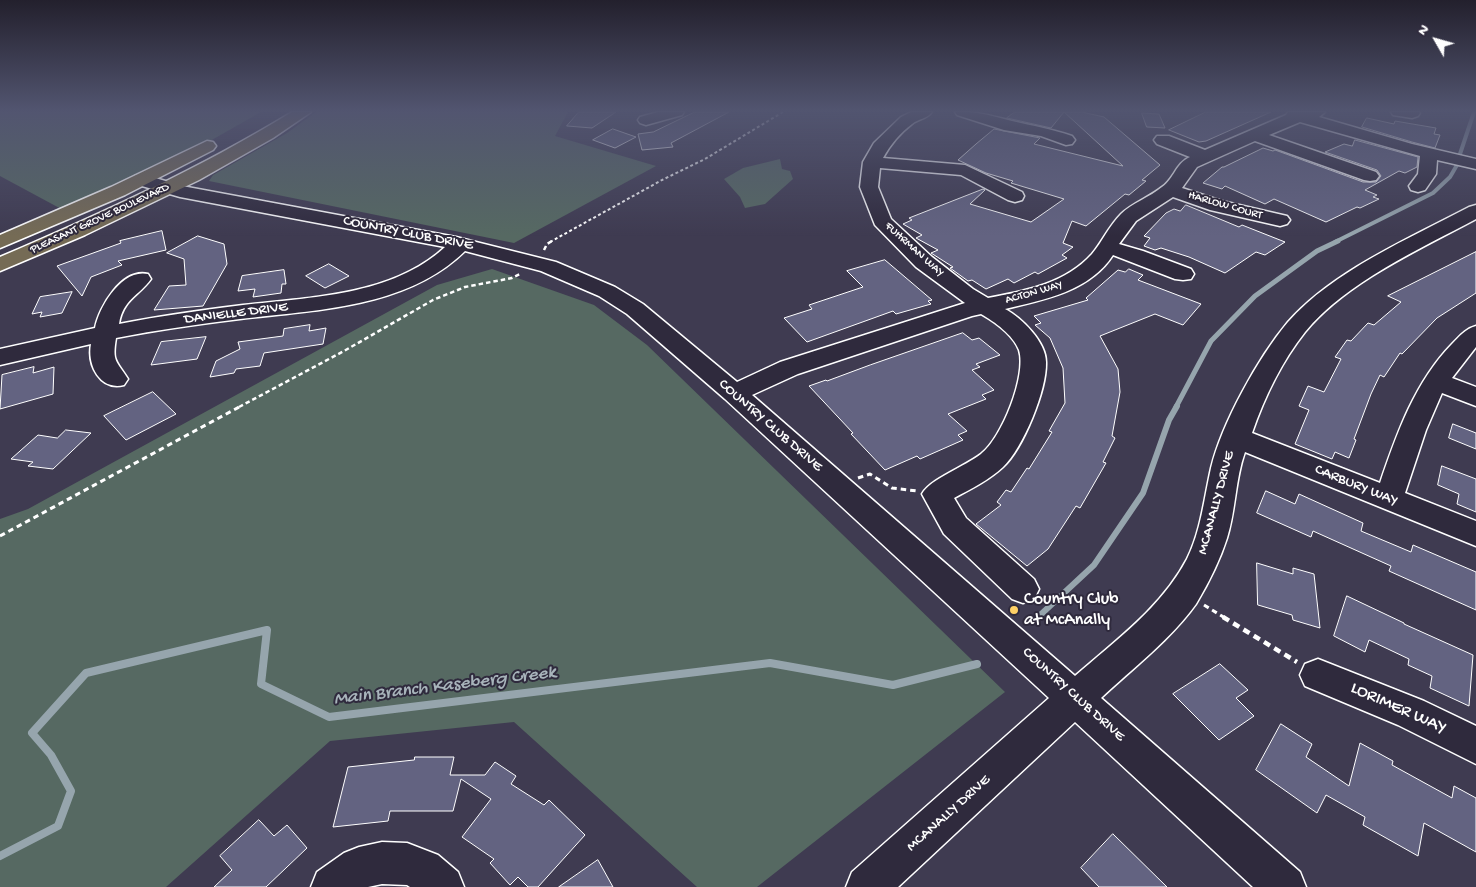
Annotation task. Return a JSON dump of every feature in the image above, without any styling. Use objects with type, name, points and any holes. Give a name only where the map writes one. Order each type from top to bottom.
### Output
[{"type":"main road","name":"PLEASANT GROVE BOULEVARD","points":[[0,242],[142,180],[193,153]]},
{"type":"main road","name":"PLEASANT GROVE BOULEVARD","points":[[0,265],[169,188],[232,153]]},
{"type":"street","name":"FUHRMAN WAY","points":[[877,153],[872,162],[869,188],[882,221],[924,262],[966,294],[1003,317],[1030,347],[1034,361],[1032,376],[1017,425],[1007,444],[994,460],[972,475],[937,494]]},
{"type":"street","points":[[1197,153],[1206,157]]},
{"type":"street","name":"ACTON WAY","points":[[734,393],[790,368],[984,306],[1028,297],[1069,283],[1083,275],[1093,266],[1129,217],[1171,190],[1185,168],[1214,153]]},
{"type":"street","points":[[1306,153],[1370,176]]},
{"type":"street","points":[[1418,186],[1427,174],[1429,153]]},
{"type":"street","points":[[1431,153],[1476,164]]},
{"type":"street","points":[[872,162],[965,170],[1015,196]]},
{"type":"street","name":"COUNTRY CLUB DRIVE","points":[[142,180],[169,188],[508,254],[560,269],[597,285],[635,309],[734,393],[1285,887]]},
{"type":"street","name":"HARLOW COURT","points":[[1171,190],[1218,206],[1280,220]]},
{"type":"street","name":"MCANALLY DRIVE","points":[[867,887],[1156,625],[1184,594],[1201,563],[1212,537],[1226,466],[1246,411],[1266,370],[1297,327],[1337,290],[1377,264],[1476,211]]},
{"type":"street","name":"DANIELLE DRIVE","points":[[0,357],[105,333],[221,315],[329,302],[365,294],[420,275],[450,254],[460,244]]},
{"type":"street","points":[[1108,247],[1136,255],[1183,274]]},
{"type":"street","points":[[115,379],[103,364],[102,351],[109,315],[122,294],[140,279]]},
{"type":"street","points":[[1390,499],[1415,419],[1436,381],[1452,359],[1476,333]]},
{"type":"street","points":[[1436,381],[1476,397]]},
{"type":"street","name":"CARBURY WAY","points":[[1236,437],[1476,534]]},
{"type":"street","points":[[937,494],[955,526],[1023,590]]},
{"type":"street","name":"LORIMER WAY","points":[[1318,675],[1412,713],[1476,746]]},
{"type":"street","points":[[332,887],[359,868],[382,863],[407,864],[423,870],[443,887]]},
{"type":"path","points":[[544,256],[547,244],[564,233],[714,153]]},
{"type":"path","points":[[0,536],[433,300],[465,287],[512,278],[526,270]]},
{"type":"path","points":[[841,488],[864,475],[870,474],[892,488],[937,494]]},
{"type":"path","points":[[1184,594],[1264,640],[1318,675]]},
{"type":"green space","points":[[0,153],[185,153],[65,211],[0,176]]},
{"type":"green space","points":[[251,153],[614,153],[656,166],[514,243],[209,181],[213,175]]},
{"type":"green space","points":[[780,159],[782,169],[790,171],[793,179],[765,204],[745,208],[740,197],[724,179],[743,168]]},
{"type":"green space","points":[[492,269],[594,305],[647,345],[1005,692],[757,887],[697,887],[514,722],[330,741],[166,887],[0,887],[0,519],[28,509],[437,285]]},
{"type":"building","points":[[965,153],[1072,153],[1123,166],[1109,153],[1146,153],[1160,165],[1142,180],[1146,181],[1129,195],[1125,194],[1086,226],[1072,221],[1063,243],[1073,247],[1062,255],[1067,258],[1038,274],[1035,272],[1014,283],[1008,279],[986,289],[972,280],[968,281],[950,268],[953,267],[931,253],[938,250],[916,238],[922,235],[903,224],[912,220],[909,218],[983,189],[985,190],[970,204],[1031,222],[1064,199],[1011,183],[1013,181],[986,173],[958,160]]},
{"type":"building","points":[[1252,153],[1284,153],[1363,182],[1376,182],[1381,176],[1377,170],[1329,153],[1405,153],[1418,157],[1417,167],[1405,173],[1399,171],[1365,190],[1377,195],[1373,197],[1379,199],[1326,222],[1274,199],[1265,204],[1225,186],[1222,189],[1203,183],[1222,167]]},
{"type":"building","points":[[1186,205],[1239,227],[1242,225],[1285,242],[1265,255],[1256,252],[1225,273],[1189,257],[1161,248],[1155,250],[1144,246],[1150,238],[1144,236],[1166,213],[1174,209],[1180,211]]},
{"type":"building","points":[[162,231],[166,250],[118,261],[122,265],[91,277],[82,296],[57,266],[121,243],[120,241]]},
{"type":"building","points":[[198,236],[224,244],[227,264],[203,306],[154,310],[169,286],[186,285],[184,259],[167,253]]},
{"type":"building","points":[[1476,252],[1476,293],[1437,318],[1402,354],[1400,353],[1384,377],[1380,375],[1354,439],[1356,440],[1349,458],[1335,452],[1332,459],[1295,444],[1309,410],[1299,406],[1308,386],[1324,392],[1341,359],[1335,357],[1347,340],[1351,341],[1368,323],[1374,325],[1401,302],[1388,296]]},
{"type":"building","points":[[885,260],[932,300],[928,301],[931,304],[896,314],[893,311],[807,342],[784,318],[812,309],[809,305],[863,287],[847,271]]},
{"type":"building","points":[[329,264],[349,276],[325,288],[306,276]]},
{"type":"building","points":[[1129,269],[1143,275],[1138,280],[1201,304],[1183,325],[1155,314],[1100,336],[1118,369],[1120,392],[1112,436],[1115,438],[1103,462],[1106,463],[1080,508],[1076,506],[1048,549],[1027,566],[976,524],[1001,505],[997,502],[1006,490],[1011,492],[1027,468],[1029,469],[1052,432],[1049,431],[1065,403],[1063,368],[1050,338],[1035,325],[1041,323],[1034,316],[1088,300],[1086,298],[1118,270],[1125,272]]},
{"type":"building","points":[[284,270],[286,284],[282,284],[281,293],[253,297],[255,289],[238,291],[242,276]]},
{"type":"building","points":[[72,292],[62,313],[40,317],[42,312],[32,314],[40,297]]},
{"type":"building","points":[[310,325],[309,331],[326,328],[323,344],[264,353],[260,366],[236,369],[234,373],[210,377],[216,361],[240,349],[238,342],[283,336],[284,329]]},
{"type":"building","points":[[963,333],[972,340],[979,338],[1000,355],[976,364],[980,367],[972,370],[994,390],[982,395],[986,399],[948,414],[967,431],[958,435],[963,440],[920,459],[917,456],[885,470],[809,386],[827,381]]},
{"type":"building","points":[[206,337],[197,359],[151,365],[161,342]]},
{"type":"building","points":[[34,367],[33,373],[54,367],[53,394],[0,409],[2,375]]},
{"type":"building","points":[[153,392],[176,414],[126,440],[104,416]]},
{"type":"building","points":[[1453,424],[1476,433],[1476,449],[1449,438]]},
{"type":"building","points":[[66,430],[91,433],[53,469],[28,466],[33,462],[11,459],[38,435],[57,438]]},
{"type":"building","points":[[1442,466],[1476,479],[1476,512],[1457,504],[1459,494],[1438,485]]},
{"type":"building","points":[[1266,491],[1295,504],[1299,494],[1363,523],[1361,531],[1411,552],[1413,545],[1476,572],[1476,610],[1389,571],[1391,566],[1313,531],[1311,537],[1257,513]]},
{"type":"building","points":[[1257,563],[1293,574],[1293,568],[1314,574],[1320,628],[1293,620],[1292,615],[1258,605]]},
{"type":"building","points":[[1347,596],[1473,655],[1469,706],[1430,688],[1432,676],[1408,665],[1409,659],[1369,640],[1365,652],[1334,636]]},
{"type":"building","points":[[1220,664],[1248,690],[1236,698],[1254,716],[1219,740],[1173,694]]},
{"type":"building","points":[[1281,724],[1312,744],[1306,757],[1349,786],[1360,743],[1393,761],[1392,765],[1452,798],[1454,786],[1476,798],[1476,852],[1424,823],[1418,856],[1363,825],[1365,817],[1326,795],[1317,813],[1256,770]]},
{"type":"building","points":[[415,757],[454,757],[450,775],[485,775],[495,762],[516,776],[511,784],[544,805],[549,800],[585,835],[538,887],[528,887],[518,877],[510,885],[490,863],[494,859],[462,837],[491,799],[461,779],[453,811],[390,811],[388,821],[333,827],[348,767],[414,760]]},
{"type":"building","points":[[259,820],[274,836],[287,825],[307,848],[266,887],[214,887],[232,870],[220,856]]},
{"type":"building","points":[[1113,834],[1167,887],[1099,887],[1081,868]]},
{"type":"building","points":[[598,860],[613,887],[559,887]]},
{"type":"waterway","name":"Main Branch Kaseberg Creek","points":[[1335,242],[1433,193],[1450,177],[1457,165]]},
{"type":"waterway","name":"Main Branch Kaseberg Creek","points":[[1176,407],[1211,341],[1255,296],[1317,251],[1338,241]]},
{"type":"waterway","name":"Main Branch Kaseberg Creek","points":[[1037,618],[1094,565],[1143,493],[1169,420],[1177,406]]},
{"type":"waterway","name":"Main Branch Kaseberg Creek","points":[[1034,621],[1039,617]]},
{"type":"waterway","name":"Main Branch Kaseberg Creek","points":[[0,856],[58,826],[71,791],[51,755],[32,733],[86,673],[267,630],[261,684],[329,717],[770,663],[893,685],[977,664]]},
{"type":"place","name":"Country Club at McAnally","points":[[1014,610]]}]
